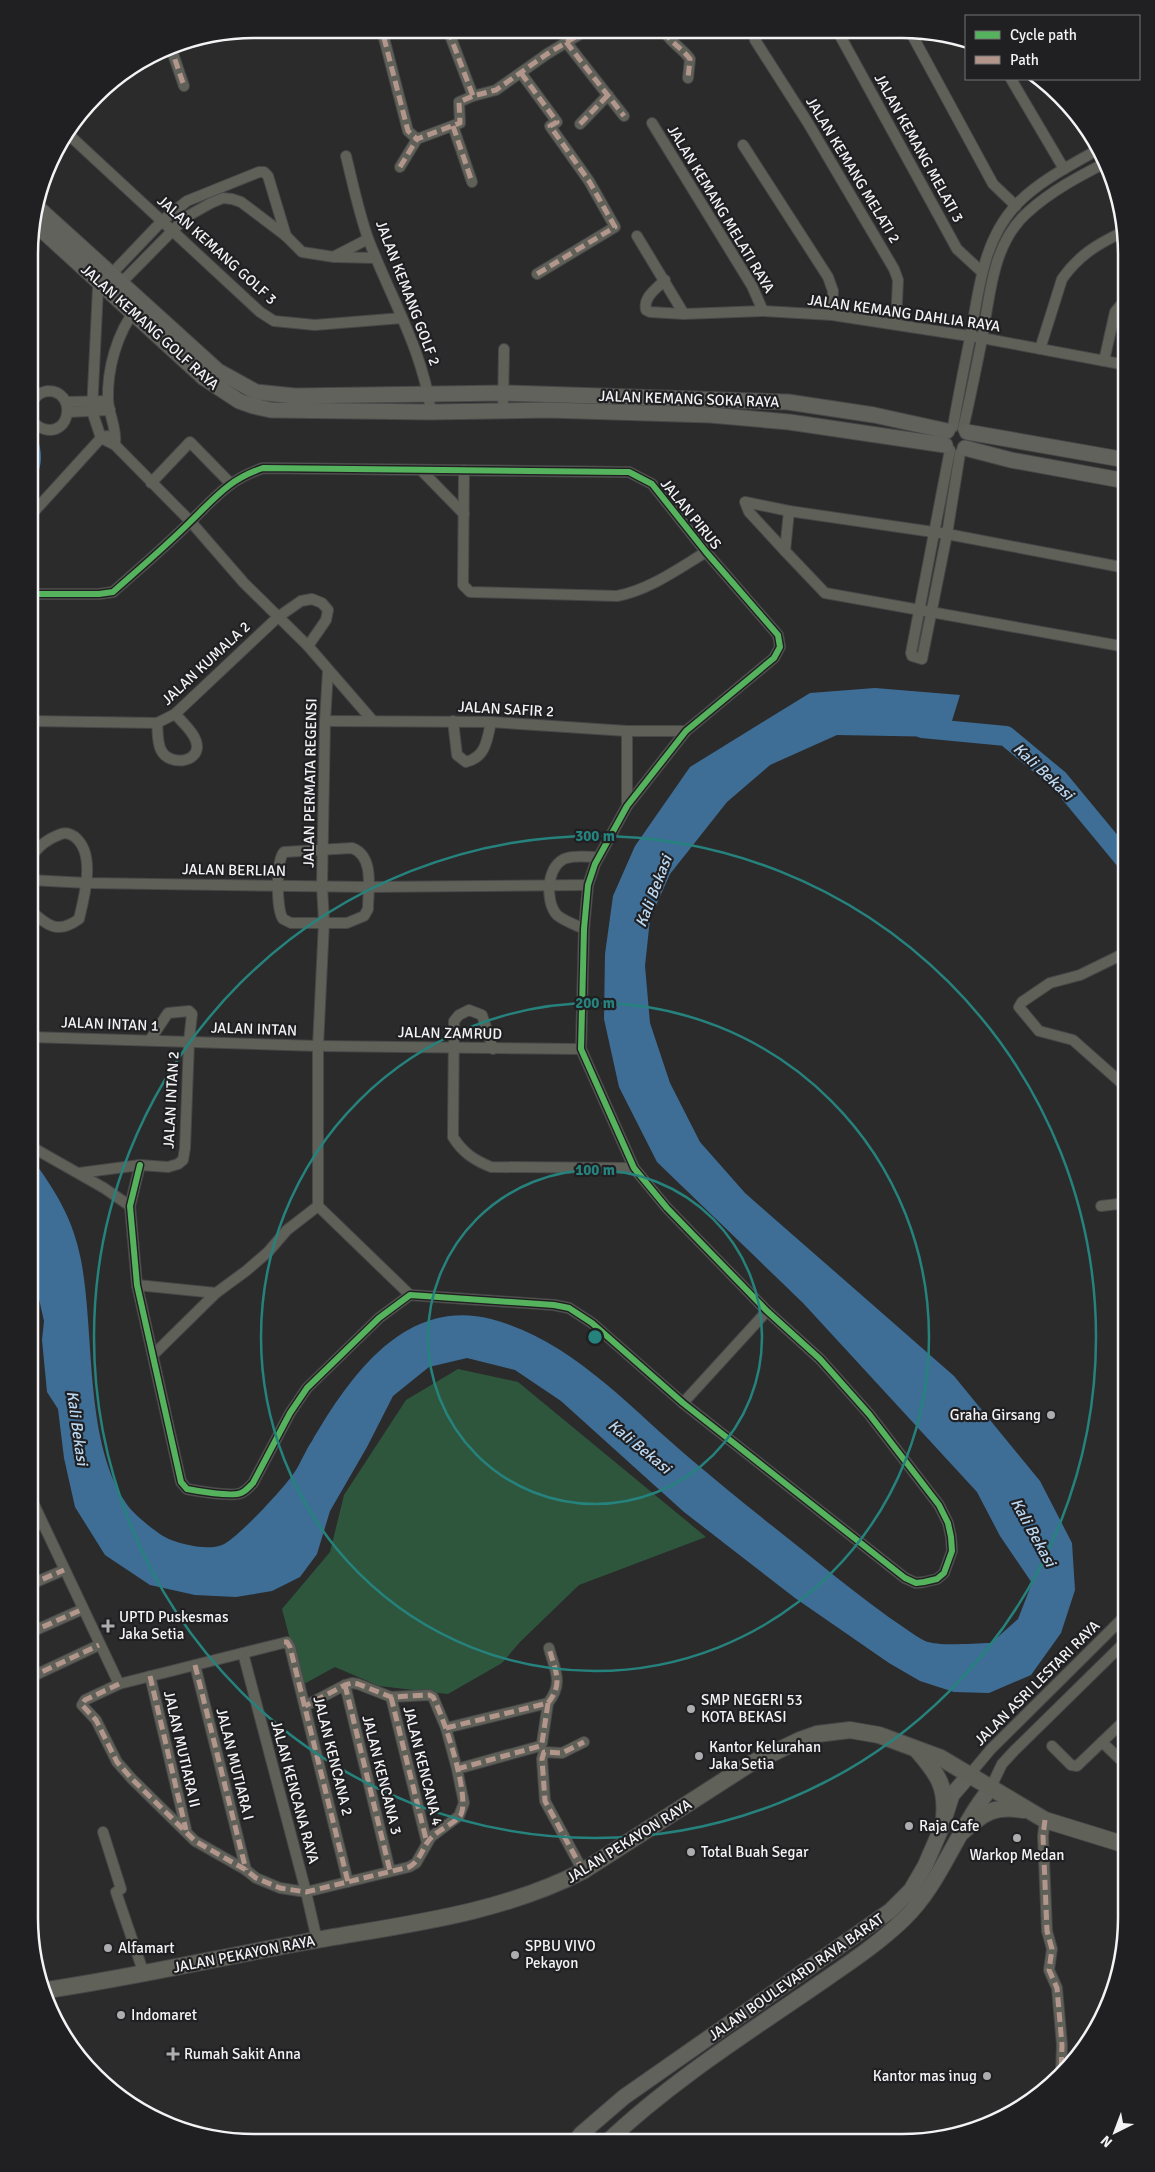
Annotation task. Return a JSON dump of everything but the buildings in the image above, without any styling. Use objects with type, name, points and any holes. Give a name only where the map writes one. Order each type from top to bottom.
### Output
[{"type":"main road","name":"JALAN PEKAYON RAYA","points":[[50,1990],[144,1974],[446,1916],[556,1886],[584,1871],[748,1765],[800,1740],[832,1732],[866,1732],[941,1758],[1045,1820],[1118,1843]]},
{"type":"main road","points":[[915,1748],[934,1769],[940,1781],[944,1793],[946,1814]]},
{"type":"main road","points":[[966,1825],[984,1813],[996,1809],[1009,1807],[1029,1810]]},
{"type":"street","points":[[384,38],[408,131],[417,139]]},
{"type":"street","points":[[451,38],[473,96]]},
{"type":"street","points":[[400,167],[417,139],[460,123],[460,102],[473,96],[496,90],[573,38]]},
{"type":"street","points":[[668,38],[684,51],[690,59],[688,78]]},
{"type":"street","name":"JALAN KEMANG MELATI 3","points":[[841,38],[957,249],[982,272]]},
{"type":"street","points":[[914,38],[993,184],[1016,206]]},
{"type":"street","name":"JALAN KEMANG MELATI 2","points":[[755,40],[808,123],[894,269],[898,280],[896,324]]},
{"type":"street","points":[[566,42],[624,116]]},
{"type":"street","points":[[173,53],[184,86]]},
{"type":"street","points":[[521,73],[557,122],[550,126],[589,181],[615,227],[536,274]]},
{"type":"street","points":[[1012,80],[1064,169]]},
{"type":"street","points":[[580,124],[608,96]]},
{"type":"street","name":"JALAN KEMANG MELATI RAYA","points":[[652,123],[752,286],[763,311]]},
{"type":"street","points":[[453,126],[472,182]]},
{"type":"street","name":"JALAN KEMANG GOLF 3","points":[[71,137],[260,312],[274,321],[315,325],[402,318]]},
{"type":"street","points":[[743,145],[828,276],[833,291],[832,314]]},
{"type":"street","points":[[1092,152],[1064,169],[1016,206],[992,242],[982,272],[970,337],[956,439],[948,534],[931,613],[924,658],[912,656],[918,610],[934,532],[956,439],[982,338],[991,283],[1001,253],[1011,232],[1027,212],[1065,185],[1099,166]]},
{"type":"street","name":"JALAN KEMANG GOLF 2","points":[[346,156],[368,239],[402,318],[428,394],[431,412]]},
{"type":"street","points":[[110,283],[162,221],[187,200],[259,172],[266,173],[286,236]]},
{"type":"street","points":[[228,184],[232,199]]},
{"type":"street","points":[[373,721],[308,646],[244,583],[191,522],[114,445],[101,438],[93,406],[96,292],[110,283],[196,210],[223,198],[232,199],[241,202],[286,236],[302,252],[334,257],[376,258]]},
{"type":"street","name":"JALAN KEMANG GOLF RAYA","points":[[42,212],[110,283],[182,348],[221,391],[253,406],[271,410],[431,412]]},
{"type":"street","name":"JALAN KEMANG GOLF RAYA","points":[[39,227],[110,283]]},
{"type":"street","points":[[1040,349],[1062,279],[1081,256],[1101,242],[1117,235]]},
{"type":"street","points":[[637,236],[684,314]]},
{"type":"street","points":[[334,257],[368,239]]},
{"type":"street","name":"JALAN KEMANG DAHLIA RAYA","points":[[665,280],[647,297],[646,310],[654,314],[763,311],[832,314],[982,338],[1118,364]]},
{"type":"street","points":[[114,445],[116,432],[109,405],[116,348],[119,338],[137,308]]},
{"type":"street","points":[[1104,361],[1118,309]]},
{"type":"street","name":"JALAN KEMANG GOLF RAYA","points":[[182,348],[256,392],[295,396],[428,394]]},
{"type":"street","points":[[503,410],[504,349]]},
{"type":"street","points":[[38,395],[50,391],[61,396],[67,407],[64,423],[54,430],[42,429],[38,426]]},
{"type":"street","name":"JALAN KEMANG SOKA RAYA","points":[[428,394],[504,393],[788,402],[874,415],[956,439],[1020,462],[1118,480]]},
{"type":"street","points":[[67,407],[109,405]]},
{"type":"street","name":"JALAN KEMANG SOKA RAYA","points":[[431,412],[503,410],[710,415],[956,439],[1118,459]]},
{"type":"street","points":[[38,507],[101,438],[116,432]]},
{"type":"street","points":[[152,483],[190,442],[231,484]]},
{"type":"street","name":"JALAN PIRUS","points":[[38,594],[99,594],[114,592],[191,522],[219,492],[242,475],[263,468],[629,472],[652,484],[706,552],[778,635],[780,646],[774,658],[686,732],[627,806],[598,857],[588,885],[584,929],[581,1049]]},
{"type":"street","points":[[421,470],[464,514]]},
{"type":"street","points":[[464,470],[463,585],[470,592],[617,596],[652,584],[706,552]]},
{"type":"street","points":[[1118,566],[948,534],[789,511],[745,502],[749,512],[825,593],[1118,646]]},
{"type":"street","points":[[785,551],[789,511]]},
{"type":"street","name":"JALAN KUMALA 2","points":[[38,721],[157,723],[175,714],[278,616],[301,601],[312,599],[322,604],[328,610],[326,620],[308,646]]},
{"type":"street","name":"JALAN PERMATA REGENSI","points":[[318,1206],[318,1046],[324,922],[322,886],[325,721],[328,671]]},
{"type":"street","points":[[157,723],[158,743],[161,752],[168,759],[182,762],[192,758],[197,749],[196,741],[175,714]]},
{"type":"street","name":"JALAN SAFIR 2","points":[[325,721],[491,722],[686,732]]},
{"type":"street","points":[[453,721],[457,754],[466,762],[479,756],[484,751],[491,722]]},
{"type":"street","points":[[627,730],[627,806]]},
{"type":"street","points":[[38,849],[46,840],[65,833],[75,836],[82,844],[86,857],[87,883],[78,919],[69,926],[59,928],[47,924],[38,917]]},
{"type":"street","points":[[352,848],[362,854],[368,866],[368,910],[364,916],[347,923],[286,922],[280,915],[278,886],[280,856],[284,852],[352,848]]},
{"type":"street","points":[[584,929],[557,914],[552,906],[549,886],[552,871],[557,863],[567,858],[598,857]]},
{"type":"street","name":"JALAN BERLIAN","points":[[38,880],[87,883],[368,887],[588,885]]},
{"type":"street","points":[[1118,956],[1080,975],[1050,983],[1022,1002],[1019,1007],[1039,1031],[1073,1040],[1118,1080]]},
{"type":"street","points":[[493,1048],[482,1015],[472,1010],[459,1015],[454,1021],[453,1138],[462,1150],[474,1160],[491,1167],[634,1168]]},
{"type":"street","name":"JALAN INTAN 2","points":[[140,1164],[168,1167],[178,1164],[183,1160],[192,1015],[189,1012],[167,1014],[150,1040]]},
{"type":"street","name":"JALAN INTAN 1","points":[[38,1037],[189,1042]]},
{"type":"street","name":"JALAN INTAN","points":[[189,1042],[318,1046]]},
{"type":"street","name":"JALAN ZAMRUD","points":[[318,1046],[581,1049]]},
{"type":"street","points":[[154,1354],[216,1293],[246,1271],[268,1252],[287,1230],[318,1206],[410,1295],[554,1305],[569,1308],[592,1323],[683,1402],[905,1578],[916,1583],[938,1579],[944,1573],[952,1551],[952,1537],[948,1523],[939,1505],[869,1414],[820,1359],[767,1311],[667,1208],[634,1168],[581,1049]]},
{"type":"street","points":[[38,1150],[79,1173],[130,1206]]},
{"type":"street","points":[[79,1173],[140,1164],[130,1206],[138,1285],[182,1485],[190,1490],[240,1493],[253,1483],[290,1413],[308,1388],[379,1318],[410,1295]]},
{"type":"street","points":[[1101,1206],[1118,1204]]},
{"type":"street","points":[[138,1285],[216,1293]]},
{"type":"street","points":[[683,1402],[767,1311]]},
{"type":"street","points":[[38,1514],[119,1684]]},
{"type":"street","points":[[38,1525],[42,1523]]},
{"type":"street","points":[[38,1582],[64,1570]]},
{"type":"street","points":[[38,1630],[83,1609]]},
{"type":"street","name":"JALAN ASRI LESTARI RAYA","points":[[970,1774],[990,1749],[1118,1623]]},
{"type":"street","name":"JALAN KENCANA 2","points":[[243,1653],[284,1642],[287,1642],[290,1646],[348,1882]]},
{"type":"street","points":[[38,1674],[99,1645]]},
{"type":"street","points":[[457,1769],[540,1746],[548,1703],[556,1693],[558,1685],[548,1648]]},
{"type":"street","points":[[992,1787],[1002,1764],[1118,1649]]},
{"type":"street","points":[[243,1653],[119,1684],[85,1700],[83,1707],[96,1720],[117,1762],[132,1779],[186,1830],[195,1841],[246,1870],[256,1878],[280,1888],[306,1892],[416,1864],[431,1837],[459,1816],[464,1803],[446,1728],[436,1701],[429,1696],[391,1697],[358,1684],[345,1685],[306,1706]]},
{"type":"street","name":"JALAN KENCANA RAYA","points":[[243,1653],[317,1940]]},
{"type":"street","name":"JALAN MUTIARA I","points":[[196,1665],[246,1870]]},
{"type":"street","name":"JALAN MUTIARA II","points":[[150,1676],[186,1830]]},
{"type":"street","name":"JALAN KENCANA 3","points":[[345,1685],[390,1871]]},
{"type":"street","points":[[1052,1689],[1064,1703]]},
{"type":"street","name":"JALAN KENCANA 4","points":[[391,1697],[427,1843]]},
{"type":"street","points":[[446,1728],[548,1703]]},
{"type":"street","points":[[1052,1746],[1075,1766],[1118,1727]]},
{"type":"street","points":[[1001,1740],[1002,1750],[1008,1753],[1014,1751]]},
{"type":"street","points":[[584,1742],[562,1753],[544,1752],[542,1759],[545,1801],[584,1871]]},
{"type":"street","points":[[1102,1742],[1118,1757]]},
{"type":"street","name":"JALAN BOULEVARD RAYA BARAT","points":[[581,2134],[624,2097],[857,1936],[890,1911],[910,1890],[925,1866],[952,1795],[970,1774]]},
{"type":"street","name":"JALAN BOULEVARD RAYA BARAT","points":[[616,2134],[638,2113],[696,2068],[867,1950],[904,1920],[923,1899],[966,1825],[992,1787]]},
{"type":"street","points":[[946,1814],[961,1809],[967,1813],[966,1825]]},
{"type":"street","points":[[1045,1820],[1043,1836],[1047,1931],[1052,1949],[1049,1970],[1057,1988],[1062,2045],[1061,2064]]},
{"type":"street","points":[[103,1832],[121,1889],[116,1892],[144,1974]]},
{"type":"street","points":[[857,1936],[867,1950]]},
{"type":"green space","points":[[458,1369],[518,1382],[706,1537],[579,1585],[520,1642],[502,1663],[448,1694],[379,1686],[335,1667],[302,1685],[282,1609],[330,1552],[344,1495],[406,1400]]},
{"type":"water","points":[[38,441],[41,453],[38,472]]},
{"type":"water","points":[[875,688],[960,695],[947,737],[837,735],[770,765],[727,802],[670,874],[650,919],[645,966],[650,1023],[670,1083],[700,1142],[745,1193],[954,1376],[1040,1481],[1072,1543],[1075,1590],[1061,1633],[1031,1675],[989,1693],[954,1692],[920,1681],[889,1663],[795,1598],[684,1512],[561,1401],[515,1370],[467,1358],[429,1367],[393,1396],[367,1447],[330,1511],[317,1554],[300,1577],[272,1591],[236,1597],[195,1595],[150,1585],[105,1555],[75,1507],[64,1458],[58,1409],[47,1392],[42,1340],[44,1321],[38,1295],[38,1168],[62,1205],[78,1245],[85,1289],[97,1418],[103,1449],[113,1478],[133,1512],[155,1531],[170,1540],[193,1546],[209,1547],[216,1547],[229,1541],[271,1501],[289,1480],[344,1391],[384,1347],[407,1331],[432,1320],[460,1315],[491,1319],[520,1329],[574,1359],[599,1378],[746,1505],[862,1597],[923,1640],[932,1643],[948,1644],[991,1643],[1018,1619],[1032,1583],[1000,1536],[977,1492],[803,1303],[657,1162],[619,1087],[604,1019],[605,954],[613,896],[635,846],[690,767],[810,693]]},
{"type":"waterway","name":"Kali Bekasi","points":[[922,728],[1006,736],[1059,780],[1118,851]]},
{"type":"marked path","points":[[384,38],[408,131],[417,139],[460,123],[459,102],[496,90],[573,38]]},
{"type":"marked path","points":[[451,38],[473,96]]},
{"type":"marked path","points":[[669,38],[690,59],[688,78]]},
{"type":"marked path","points":[[566,42],[624,116]]},
{"type":"marked path","points":[[173,53],[184,86]]},
{"type":"marked path","points":[[521,73],[557,122],[550,126],[589,181],[615,227],[537,274]]},
{"type":"marked path","points":[[580,124],[608,95]]},
{"type":"marked path","points":[[453,126],[472,182]]},
{"type":"marked path","points":[[400,167],[417,139]]},
{"type":"marked path","points":[[38,1525],[42,1523]]},
{"type":"marked path","points":[[38,1581],[64,1570]]},
{"type":"marked path","points":[[38,1629],[83,1609]]},
{"type":"marked path","points":[[284,1642],[287,1642],[290,1647],[348,1882]]},
{"type":"marked path","points":[[38,1674],[99,1645]]},
{"type":"marked path","points":[[446,1728],[548,1703],[553,1696],[557,1683],[556,1670],[549,1648]]},
{"type":"marked path","points":[[195,1665],[246,1870]]},
{"type":"marked path","points":[[150,1676],[186,1830]]},
{"type":"marked path","points":[[119,1684],[85,1700],[82,1705],[96,1720],[117,1762],[195,1841],[246,1870],[256,1878],[280,1888],[306,1892],[409,1867],[417,1861],[432,1837],[460,1816],[463,1807],[455,1757],[433,1697],[429,1695],[391,1697],[352,1683],[305,1706]]},
{"type":"marked path","points":[[345,1685],[390,1871]]},
{"type":"marked path","points":[[391,1697],[427,1843]]},
{"type":"marked path","points":[[457,1769],[540,1746],[548,1703]]},
{"type":"marked path","points":[[583,1871],[545,1801],[542,1759],[544,1752],[562,1753],[584,1742]]},
{"type":"marked path","points":[[1045,1820],[1043,1836],[1047,1931],[1052,1949],[1049,1970],[1057,1988],[1062,2045],[1061,2064]]},
{"type":"cycle path","points":[[38,594],[99,594],[113,592],[172,540],[223,490],[240,478],[263,468],[629,472],[652,484],[706,552],[778,635],[780,647],[774,658],[686,731],[627,806],[595,864],[588,885],[584,929],[581,1049],[634,1168],[667,1208],[767,1311],[820,1359],[869,1414],[939,1505],[948,1523],[951,1537],[952,1551],[944,1573],[937,1579],[924,1582],[916,1583],[905,1578],[683,1403],[592,1323],[569,1308],[554,1305],[410,1295],[379,1318],[307,1388],[290,1413],[253,1483],[246,1490],[241,1493],[230,1494],[187,1489],[181,1482],[137,1285],[130,1206],[140,1165]]},
{"type":"place","name":"Graha Girsang","points":[[1051,1415]]},
{"type":"place","name":"UPTD Puskesmas Jaka Setia","points":[[108,1626]]},
{"type":"place","name":"SMP NEGERI 53 KOTA BEKASI","points":[[691,1709]]},
{"type":"place","name":"Kantor Kelurahan Jaka Setia","points":[[699,1756]]},
{"type":"place","name":"Raja Cafe","points":[[909,1826]]},
{"type":"place","name":"Warkop Medan","points":[[1017,1838]]},
{"type":"place","name":"Total Buah Segar","points":[[691,1852]]},
{"type":"place","name":"Alfamart","points":[[108,1948]]},
{"type":"place","name":"SPBU VIVO Pekayon","points":[[515,1955]]},
{"type":"place","name":"Indomaret","points":[[121,2015]]},
{"type":"place","name":"Rumah Sakit Anna","points":[[173,2054]]},
{"type":"place","name":"Kantor mas inug","points":[[987,2076]]}]
